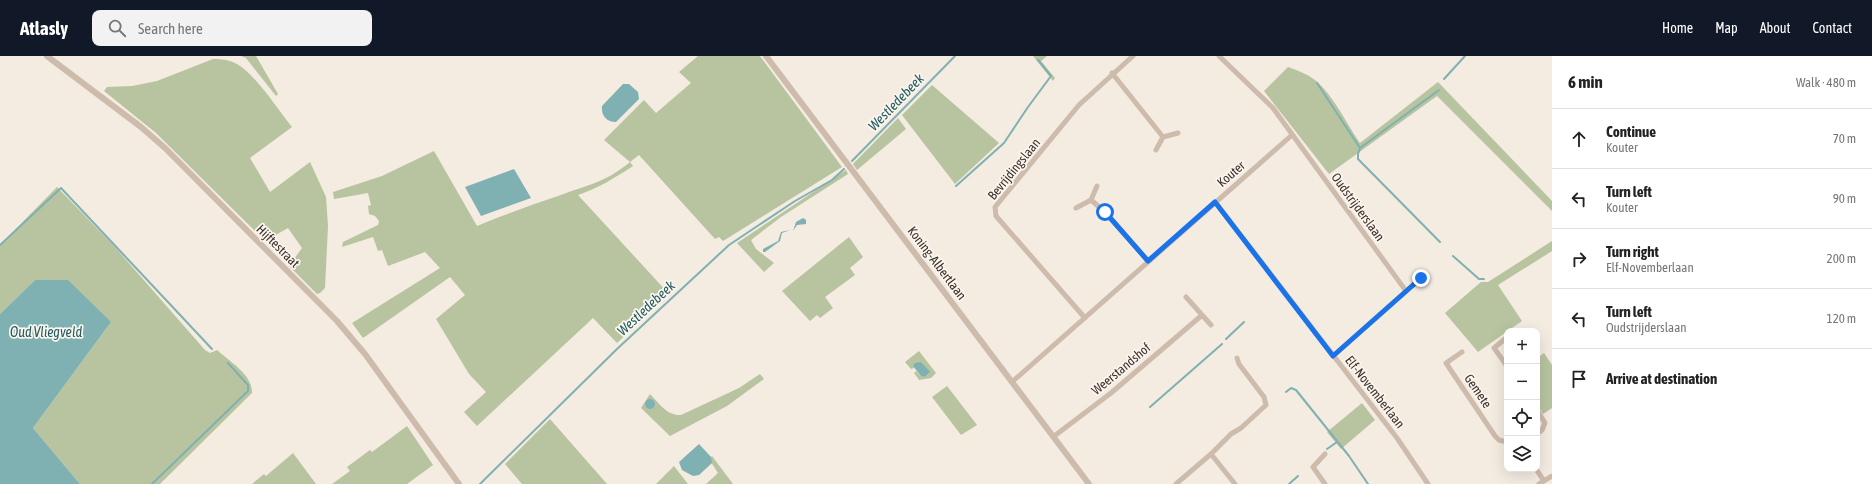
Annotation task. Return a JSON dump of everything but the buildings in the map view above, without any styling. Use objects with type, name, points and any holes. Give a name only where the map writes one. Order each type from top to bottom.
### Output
[{"type":"street","name":"Hijftestraat","points":[[47,56],[141,127],[165,148],[337,321],[364,354],[459,484]]},
{"type":"street","name":"Koning-Albertlaan","points":[[766,56],[1089,484]]},
{"type":"street","name":"Bevrijdingslaan","points":[[1085,318],[996,216],[995,207],[1079,105],[1112,73],[1133,56]]},
{"type":"street","points":[[1219,56],[1273,108],[1292,135]]},
{"type":"street","points":[[1112,73],[1163,138]]},
{"type":"street","points":[[1156,150],[1163,138],[1178,133]]},
{"type":"street","name":"Kouter","points":[[1012,382],[1292,135]]},
{"type":"street","name":"Oudstrijderslaan","points":[[1292,135],[1406,291]]},
{"type":"street","points":[[1076,208],[1091,200],[1097,186]]},
{"type":"street","points":[[1091,200],[1105,212],[1148,261]]},
{"type":"street","name":"Elf-Novemberlaan","points":[[1215,202],[1397,438],[1428,484]]},
{"type":"street","points":[[1333,356],[1421,278]]},
{"type":"street","points":[[1186,296],[1211,325]]},
{"type":"street","name":"Weerstandshof","points":[[1053,437],[1111,393],[1202,316]]},
{"type":"street","points":[[1504,340],[1494,348],[1504,362]]},
{"type":"street","name":"Gemete","points":[[1462,352],[1446,364],[1495,436],[1504,441]]},
{"type":"street","points":[[1176,484],[1211,454],[1231,434],[1242,428],[1266,405],[1264,397],[1238,364],[1237,358]]},
{"type":"street","points":[[1540,415],[1545,423],[1540,432]]},
{"type":"street","points":[[1211,454],[1235,484]]},
{"type":"street","points":[[1325,454],[1313,467],[1325,484]]},
{"type":"street","points":[[1538,472],[1544,481]]},
{"type":"street","points":[[1539,484],[1552,476]]},
{"type":"green space","points":[[241,56],[256,56],[278,94],[276,96],[246,58]]},
{"type":"green space","points":[[698,56],[760,56],[842,167],[723,241],[719,237],[715,239],[639,155],[630,162],[604,140],[644,100],[656,113],[691,83],[679,72]]},
{"type":"green space","points":[[1033,56],[1047,56],[1041,61],[1055,78],[1053,81]]},
{"type":"green space","points":[[213,59],[232,62],[244,69],[259,84],[292,127],[250,158],[270,192],[310,162],[326,197],[328,226],[325,288],[320,293],[317,294],[289,266],[302,248],[288,228],[265,241],[156,133],[104,91],[107,87],[132,86],[157,81]]},
{"type":"green space","points":[[1288,67],[1309,76],[1322,86],[1360,143],[1438,82],[1552,201],[1552,211],[1437,96],[1329,174],[1264,91]]},
{"type":"green space","points":[[932,85],[999,143],[955,184],[902,115]]},
{"type":"green space","points":[[898,118],[906,129],[857,170],[853,164]]},
{"type":"green space","points":[[434,151],[477,226],[596,183],[612,175],[630,162],[633,166],[613,179],[578,195],[669,294],[617,343],[593,318],[477,426],[464,412],[486,392],[469,374],[436,319],[465,295],[450,277],[363,338],[352,323],[440,268],[425,252],[388,266],[382,250],[378,251],[373,237],[342,247],[343,242],[378,225],[379,221],[375,216],[369,214],[368,206],[371,205],[368,193],[334,199],[333,192],[382,176]]},
{"type":"green space","points":[[846,170],[848,174],[781,217],[751,240],[756,249],[774,263],[764,272],[737,243]]},
{"type":"green space","points":[[57,187],[114,246],[205,350],[210,353],[217,350],[245,374],[249,380],[252,393],[160,484],[80,484],[33,428],[111,322],[35,280],[0,314],[0,245]]},
{"type":"green space","points":[[849,237],[863,257],[850,268],[855,275],[825,297],[833,308],[820,318],[817,315],[810,321],[782,291]]},
{"type":"green space","points":[[1552,241],[1552,251],[1498,285],[1522,321],[1512,328],[1504,328],[1504,334],[1478,352],[1445,313],[1481,282],[1488,282]]},
{"type":"green space","points":[[919,351],[936,373],[931,378],[919,380],[914,373],[916,371],[921,376],[925,377],[929,373],[921,362],[913,366],[914,368],[911,369],[905,362]]},
{"type":"green space","points":[[1544,353],[1552,365],[1552,408],[1543,414],[1540,410],[1540,356]]},
{"type":"green space","points":[[760,374],[764,379],[727,406],[670,436],[641,408],[650,394],[667,411],[676,415],[681,415],[739,388]]},
{"type":"green space","points":[[947,386],[977,425],[961,435],[932,397]]},
{"type":"green space","points":[[1362,403],[1375,420],[1341,449],[1327,432]]},
{"type":"green space","points":[[550,419],[607,484],[522,484],[505,464]]},
{"type":"green space","points":[[407,426],[433,465],[407,484],[332,484],[350,471],[347,467],[370,450],[372,452]]},
{"type":"green space","points":[[293,453],[316,484],[252,484],[264,474],[266,476]]},
{"type":"green space","points":[[712,456],[733,484],[706,484],[718,473],[709,459]]},
{"type":"green space","points":[[674,466],[688,484],[656,484]]},
{"type":"water","points":[[623,84],[629,84],[638,92],[639,99],[616,122],[609,121],[603,115],[602,106]]},
{"type":"water","points":[[514,169],[531,198],[481,216],[465,187]]},
{"type":"water","points":[[803,218],[806,220],[806,224],[797,225],[793,231],[796,222]]},
{"type":"water","points":[[790,230],[782,233],[780,241],[763,252],[763,249],[778,241],[781,232]]},
{"type":"water","name":"Oud Vliegveld","points":[[35,280],[68,280],[111,322],[33,428],[80,484],[0,484],[0,314]]},
{"type":"water","points":[[921,362],[930,372],[925,377],[921,376],[913,366],[915,363]]},
{"type":"water","points":[[648,399],[652,399],[655,404],[652,409],[648,409],[645,406],[645,402]]},
{"type":"water","points":[[699,444],[711,457],[712,463],[699,475],[693,476],[682,470],[679,462]]},
{"type":"waterway","name":"Westledebeek","points":[[852,161],[955,56]]},
{"type":"waterway","points":[[1444,79],[1465,56]]},
{"type":"waterway","points":[[956,186],[1004,143],[1051,76],[1038,60]]},
{"type":"waterway","points":[[1317,83],[1360,148],[1439,90]]},
{"type":"waterway","points":[[1360,148],[1358,159],[1440,242]]},
{"type":"waterway","name":"Westledebeek","points":[[480,484],[617,349],[729,245],[795,201],[832,180],[844,169]]},
{"type":"waterway","points":[[0,245],[61,188],[212,349]]},
{"type":"waterway","points":[[1453,256],[1479,279],[1484,279]]},
{"type":"waterway","points":[[1226,339],[1244,322]]},
{"type":"waterway","points":[[1150,407],[1222,344]]},
{"type":"waterway","points":[[152,484],[248,391],[248,385],[228,363]]},
{"type":"waterway","points":[[1286,392],[1291,388],[1296,390],[1349,456],[1368,484]]},
{"type":"waterway","points":[[1327,449],[1337,442]]},
{"type":"waterway","points":[[1289,484],[1298,476]]},
{"type":"route","points":[[1105,212],[1148,261],[1215,202],[1333,356],[1421,278]]}]
